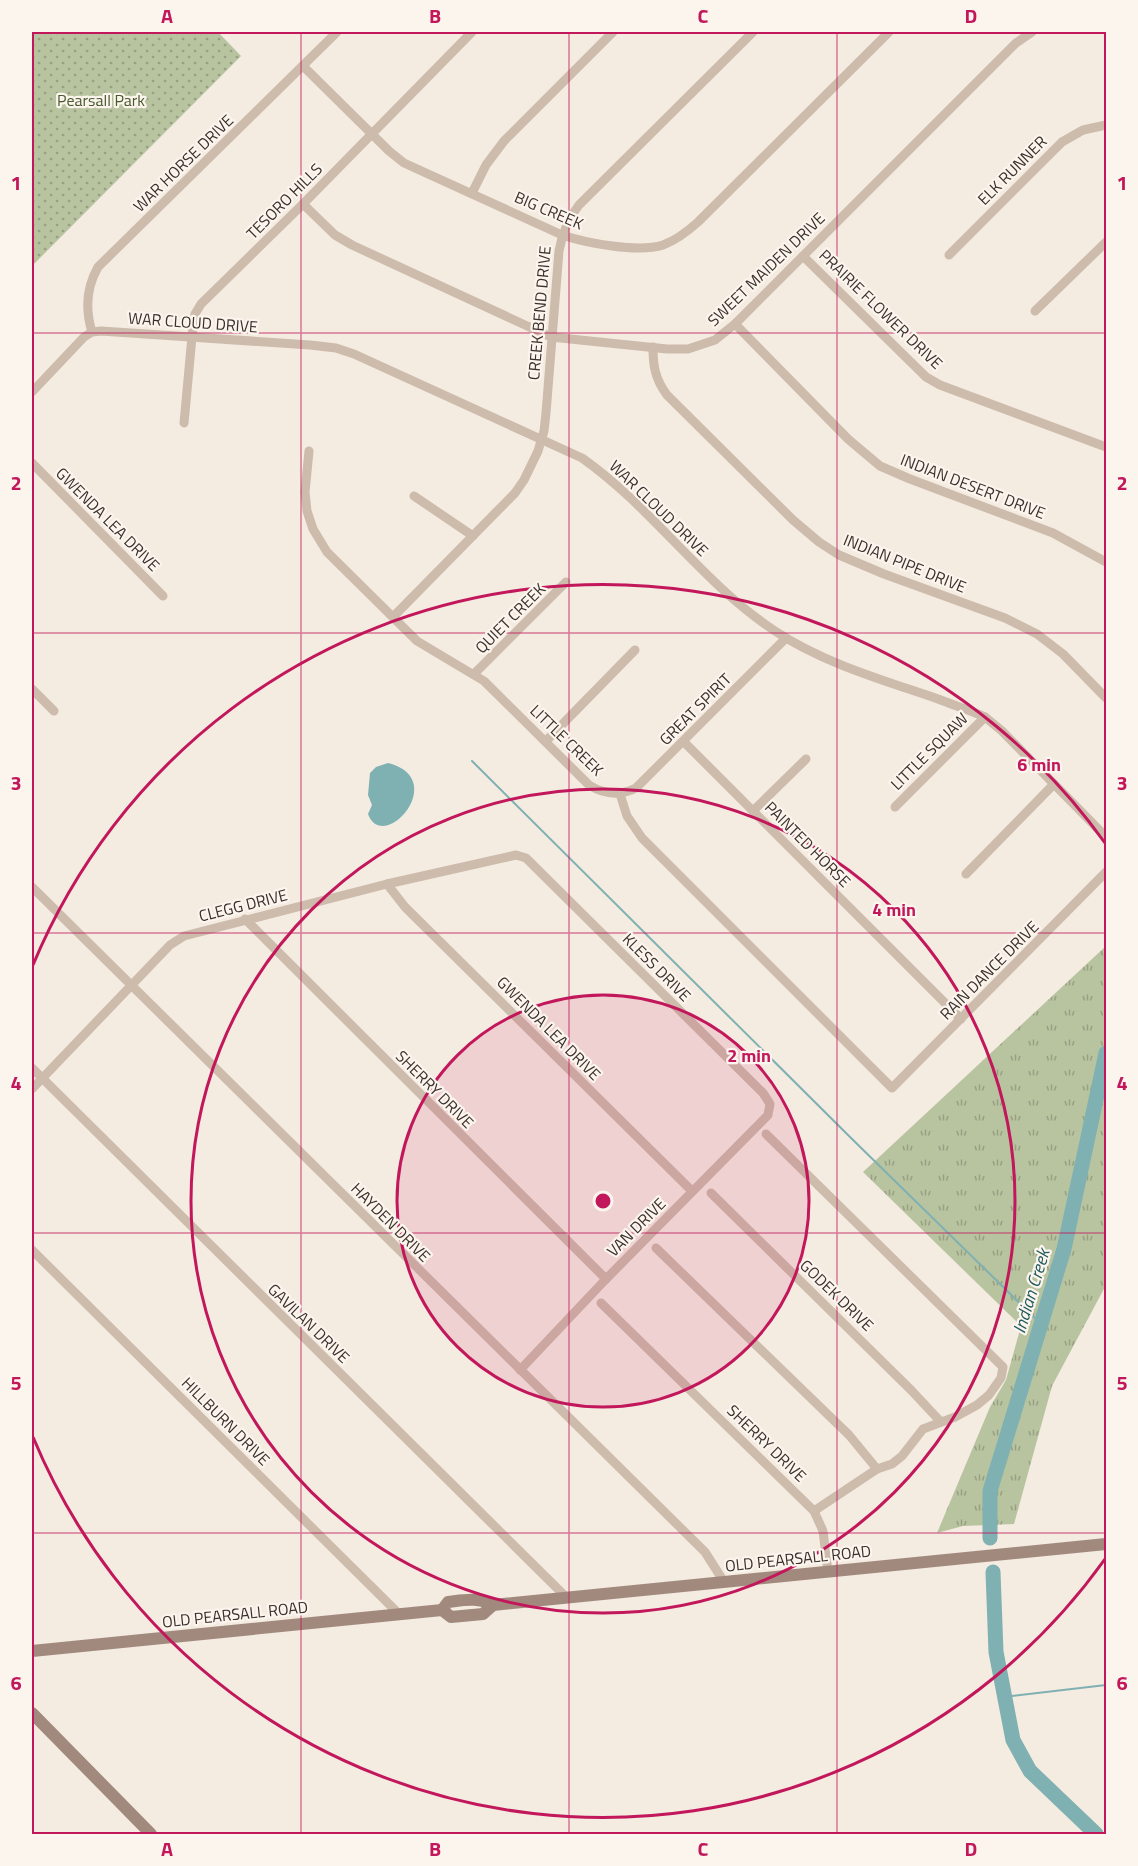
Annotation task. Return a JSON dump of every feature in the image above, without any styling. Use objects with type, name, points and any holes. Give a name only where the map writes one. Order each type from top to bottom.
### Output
[{"type":"main road","name":"OLD PEARSALL ROAD","points":[[32,1651],[442,1610],[448,1602],[456,1601],[482,1599],[493,1605],[1107,1544]]},
{"type":"main road","points":[[32,1713],[151,1834]]},
{"type":"street","name":"WAR HORSE DRIVE","points":[[92,332],[88,318],[89,281],[98,267],[337,32]]},
{"type":"street","name":"TESORO HILLS","points":[[184,423],[195,314],[201,304],[472,32]]},
{"type":"street","points":[[472,193],[486,165],[504,141],[613,32]]},
{"type":"street","name":"CREEK BEND DRIVE","points":[[393,617],[515,493],[530,469],[541,440],[546,413],[551,337],[562,235],[569,220],[579,206],[753,32]]},
{"type":"street","name":"BIG CREEK","points":[[303,66],[405,163],[562,235],[588,243],[641,247],[664,244],[698,222],[889,32]]},
{"type":"street","name":"SWEET MAIDEN DRIVE","points":[[303,204],[335,235],[352,245],[551,337],[677,349],[697,347],[715,340],[735,324],[1016,43],[1032,32]]},
{"type":"street","name":"ELK RUNNER","points":[[949,255],[1062,142],[1083,130],[1107,124]]},
{"type":"street","points":[[1035,311],[1107,242]]},
{"type":"street","name":"PRAIRIE FLOWER DRIVE","points":[[803,256],[926,377],[940,385],[1107,447]]},
{"type":"street","name":"INDIAN DESERT DRIVE","points":[[735,324],[848,438],[880,466],[1053,533],[1107,562]]},
{"type":"street","name":"WAR CLOUD DRIVE","points":[[92,332],[101,330],[336,348],[363,358],[582,458],[611,479],[729,597],[786,638],[805,648],[844,665],[985,717],[1002,731],[1107,837]]},
{"type":"street","points":[[32,392],[84,337],[92,332]]},
{"type":"street","name":"INDIAN PIPE DRIVE","points":[[652,347],[654,371],[660,386],[667,395],[792,520],[812,536],[848,559],[1005,618],[1036,634],[1063,654],[1107,698]]},
{"type":"street","name":"LITTLE CREEK","points":[[309,451],[306,502],[309,520],[327,552],[428,649],[474,674],[500,695],[589,785],[604,793],[620,794]]},
{"type":"street","name":"GWENDA LEA DRIVE","points":[[32,463],[164,596]]},
{"type":"street","points":[[414,496],[474,536]]},
{"type":"street","name":"QUIET CREEK","points":[[474,674],[566,582]]},
{"type":"street","name":"GREAT SPIRIT","points":[[620,794],[636,788],[786,638]]},
{"type":"street","points":[[546,741],[635,650]]},
{"type":"street","points":[[32,689],[54,711]]},
{"type":"street","name":"LITTLE SQUAW","points":[[895,807],[985,717]]},
{"type":"street","name":"PAINTED HORSE","points":[[684,742],[961,1019]]},
{"type":"street","points":[[753,811],[806,759]]},
{"type":"street","points":[[966,874],[1054,784]]},
{"type":"street","name":"RAIN DANCE DRIVE","points":[[620,794],[627,816],[642,838],[892,1088],[1107,872]]},
{"type":"street","name":"CLEGG DRIVE","points":[[32,1089],[170,945],[184,936],[387,885],[516,855],[520,856]]},
{"type":"street","name":"KLESS DRIVE","points":[[520,856],[526,858],[763,1093],[771,1104]]},
{"type":"street","name":"GWENDA LEA DRIVE","points":[[387,885],[405,907],[692,1191]]},
{"type":"street","name":"HAYDEN DRIVE","points":[[32,887],[705,1552],[724,1582]]},
{"type":"street","name":"SHERRY DRIVE","points":[[245,920],[606,1279]]},
{"type":"street","name":"GAVILAN DRIVE","points":[[32,1068],[567,1598]]},
{"type":"street","name":"VAN DRIVE","points":[[520,1370],[768,1115],[771,1104]]},
{"type":"street","points":[[766,1134],[1003,1367],[1001,1378],[977,1405],[955,1417],[939,1421],[923,1429],[902,1456],[892,1464],[877,1469],[814,1511]]},
{"type":"street","name":"GODEK DRIVE","points":[[711,1193],[911,1390],[939,1421]]},
{"type":"street","points":[[656,1248],[849,1435],[877,1469]]},
{"type":"street","name":"HILLBURN DRIVE","points":[[32,1250],[399,1614]]},
{"type":"street","name":"SHERRY DRIVE","points":[[601,1303],[814,1511],[823,1531],[828,1572]]},
{"type":"green space","name":"Pearsall Park","points":[[32,32],[220,32],[241,56],[32,266]]},
{"type":"green space","points":[[1106,946],[1106,1285],[1052,1386],[1014,1524],[963,1526],[937,1533],[990,1407],[1006,1380],[1021,1326],[863,1172]]},
{"type":"water","points":[[388,763],[406,771],[414,783],[413,797],[407,810],[398,820],[386,826],[376,824],[368,814],[372,805],[368,795],[370,773],[376,767]]},
{"type":"waterway","points":[[472,761],[1041,1324]]},
{"type":"waterway","name":"Indian Creek","points":[[990,1538],[990,1491],[1064,1249],[1106,1053]]},
{"type":"waterway","name":"Indian Creek","points":[[993,1572],[996,1652],[1013,1740],[1030,1771],[1096,1834]]},
{"type":"waterway","points":[[1004,1697],[1106,1685]]}]
